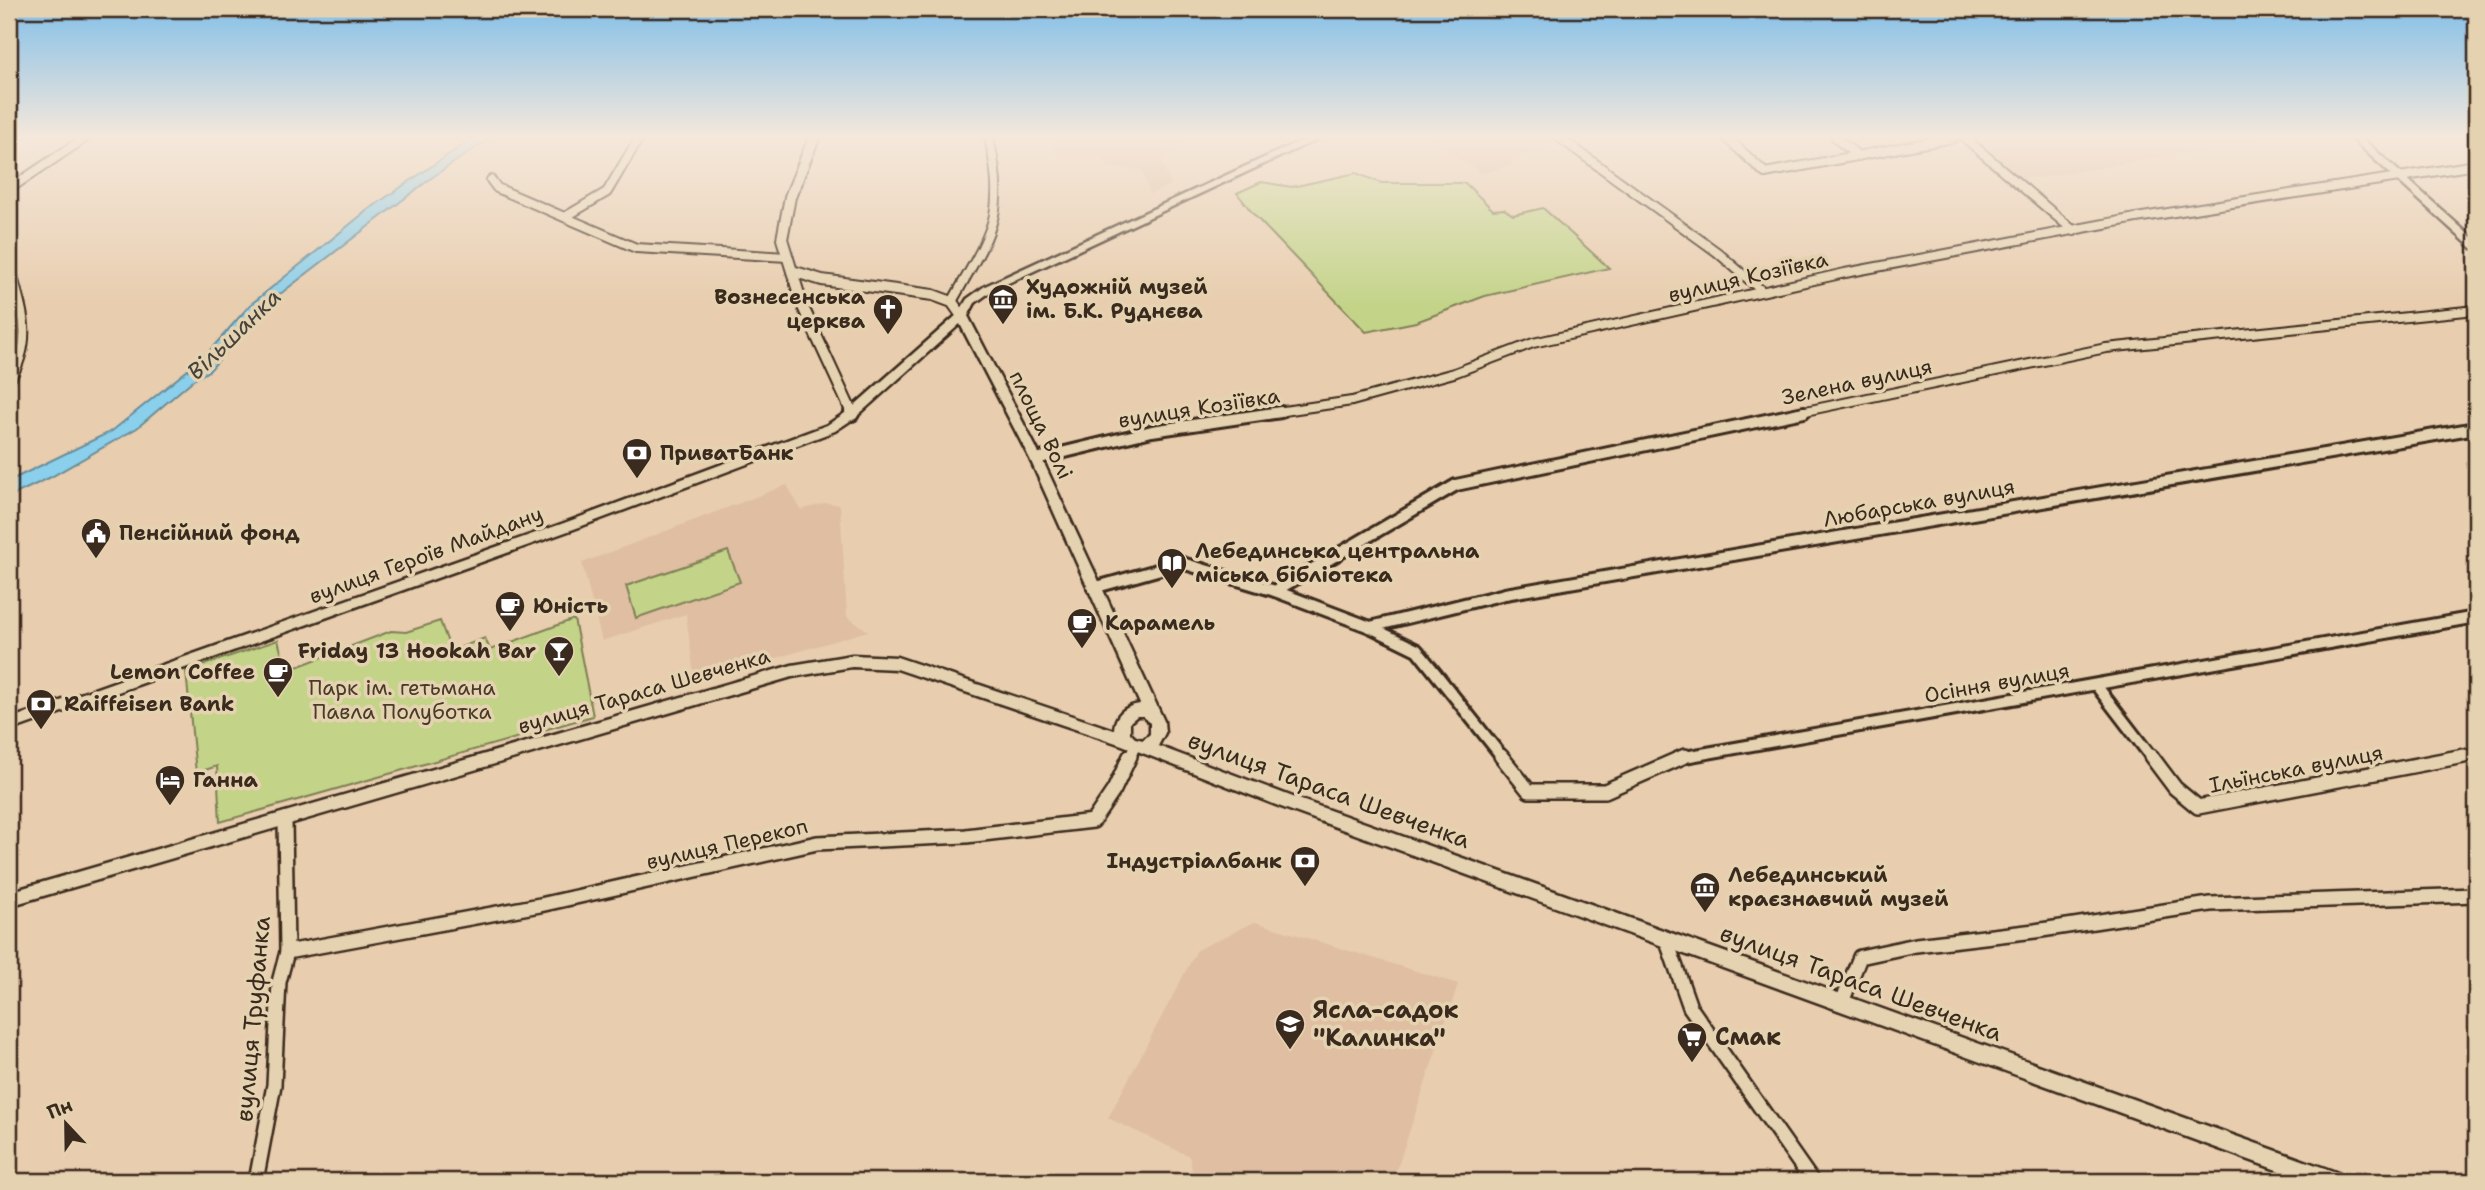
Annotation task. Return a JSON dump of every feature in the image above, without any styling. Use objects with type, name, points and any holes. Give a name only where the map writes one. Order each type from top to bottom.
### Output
[{"type":"main road","points":[[852,414],[962,316],[971,301],[1000,282],[1194,194]]},
{"type":"main road","points":[[2419,194],[2476,246]]},
{"type":"main road","name":"площа Волі","points":[[962,316],[1036,459],[1093,588],[1176,760]]},
{"type":"main road","name":"вулиця Героїв Майдану","points":[[9,725],[582,522],[831,428],[852,414]]},
{"type":"main road","name":"вулиця Тараса Шевченка","points":[[9,899],[792,671],[852,661],[897,663],[1132,743],[2333,1181]]},
{"type":"main road","points":[[1090,730],[1127,717],[1142,712],[1156,722],[1151,741],[1132,743],[1119,729],[1127,717],[1140,689]]},
{"type":"street","points":[[510,194],[636,248],[787,257]]},
{"type":"street","points":[[565,217],[604,194]]},
{"type":"street","points":[[793,194],[784,216],[782,239],[803,307],[852,414]]},
{"type":"street","points":[[953,302],[993,223],[998,194]]},
{"type":"street","points":[[1636,194],[1717,253],[1762,291]]},
{"type":"street","points":[[2030,194],[2074,231]]},
{"type":"street","name":"вулиця Козіївка","points":[[1036,459],[1152,431],[1352,401],[1454,373],[1533,343],[1762,291],[2074,231],[2306,194]]},
{"type":"street","points":[[9,261],[28,330],[19,363],[9,382]]},
{"type":"street","points":[[792,271],[822,280],[925,293],[953,302],[962,316]]},
{"type":"street","name":"Зелена вулиця","points":[[1275,591],[1456,485],[2106,348],[2476,310]]},
{"type":"street","name":"Любарська вулиця","points":[[1370,628],[1505,594],[2476,429]]},
{"type":"street","points":[[1093,588],[1182,563],[1275,591],[1370,628]]},
{"type":"street","name":"Осіння вулиця","points":[[1370,628],[1418,650],[1529,791],[1605,791],[1681,757],[2476,617]]},
{"type":"street","name":"Ільїнська вулиця","points":[[2096,685],[2175,788],[2198,807],[2476,754]]},
{"type":"street","name":"вулиця Перекоп","points":[[287,952],[540,905],[817,843],[966,836],[1062,827],[1093,821],[1114,790],[1132,743]]},
{"type":"street","name":"вулиця Труфанка","points":[[256,1181],[274,1086],[279,982],[287,952],[285,819]]},
{"type":"street","points":[[1842,1002],[1860,957],[1916,945],[2035,932],[2210,904],[2476,895]]},
{"type":"street","points":[[1666,939],[1690,1007],[1812,1181]]},
{"type":"shaded area","points":[[787,485],[801,510],[826,503],[840,505],[847,617],[868,631],[695,682],[686,614],[602,641],[582,563]]},
{"type":"shaded area","name":"Ясла-садок \"Калинка\"","points":[[1255,922],[1458,984],[1393,1181],[1195,1181],[1189,1156],[1108,1118],[1197,950]]},
{"type":"green space","points":[[1237,194],[1476,194],[1493,210],[1504,209],[1513,215],[1543,208],[1609,268],[1485,296],[1416,322],[1366,332],[1255,216]]},
{"type":"green space","points":[[728,551],[740,582],[636,618],[626,586]]},
{"type":"green space","name":"Парк ім. гетьмана Павла Полуботка","points":[[574,619],[593,716],[220,822],[217,766],[196,773],[186,671],[278,640],[286,671],[391,631],[406,632],[440,621],[451,651],[485,638],[490,650]]},
{"type":"water","name":"Вільшанка","points":[[392,194],[411,194],[271,301],[210,370],[192,381],[137,428],[51,477],[9,497],[9,481],[112,431],[204,357],[250,305]]},
{"type":"place","name":"Художній музей ім. Б.К. Руднєва","points":[[1003,326]]},
{"type":"place","name":"Вознесенська церква","points":[[888,336]]},
{"type":"place","name":"ПриватБанк","points":[[637,480]]},
{"type":"place","name":"Пенсійний фонд","points":[[96,560]]},
{"type":"place","name":"Лебединська центральна міська бібліотека","points":[[1172,590]]},
{"type":"place","name":"Юність","points":[[510,633]]},
{"type":"place","name":"Карамель","points":[[1082,650]]},
{"type":"place","name":"Friday 13 Hookah Bar","points":[[559,678]]},
{"type":"place","name":"Lemon Coffee","points":[[278,699]]},
{"type":"place","name":"Raiffeisen Bank","points":[[41,731]]},
{"type":"place","name":"Ганна","points":[[170,807]]},
{"type":"place","name":"Індустріалбанк","points":[[1305,888]]},
{"type":"place","name":"Лебединський краєзнавчий музей","points":[[1705,914]]},
{"type":"place","name":"Ясла-садок \"Калинка\"","points":[[1290,1051]]},
{"type":"place","name":"Смак","points":[[1692,1064]]}]
